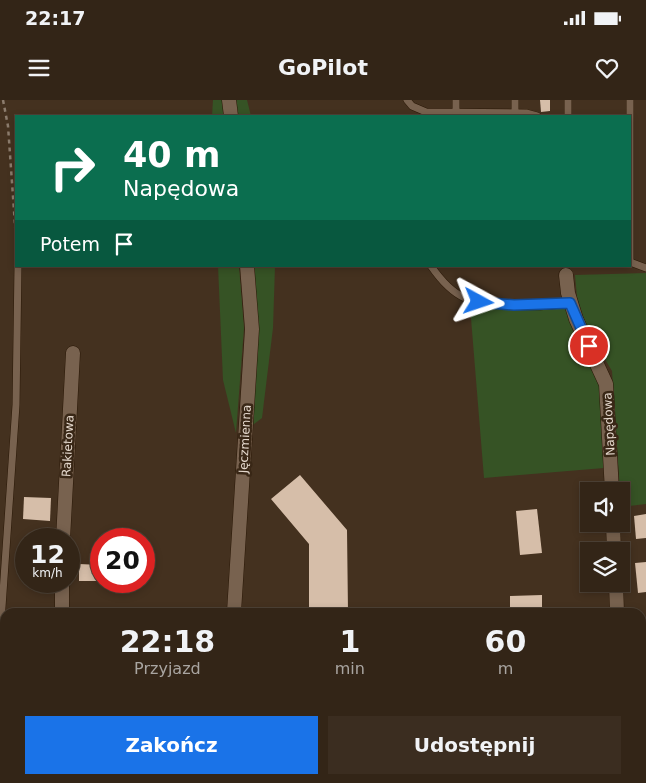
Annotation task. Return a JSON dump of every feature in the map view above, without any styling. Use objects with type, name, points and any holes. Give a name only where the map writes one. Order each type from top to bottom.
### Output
[{"type":"street","points":[[229,100],[231,115]]},
{"type":"street","name":"Jęczmienna","points":[[234,608],[252,329],[247,267]]},
{"type":"street","name":"Napędowa","points":[[566,271],[570,303],[606,384],[611,482]]},
{"type":"street","name":"Rakietowa","points":[[64,528],[73,353]]},
{"type":"street","points":[[616,592],[617,608]]},
{"type":"street","points":[[62,593],[62,608]]},
{"type":"lane","points":[[407,100],[412,106],[426,112],[515,113],[530,115]]},
{"type":"lane","points":[[456,100],[456,113]]},
{"type":"lane","points":[[515,100],[515,113]]},
{"type":"lane","points":[[568,100],[568,115]]},
{"type":"lane","points":[[630,100],[630,115]]},
{"type":"lane","points":[[631,262],[646,268]]},
{"type":"lane","points":[[2,608],[16,405],[18,267]]},
{"type":"lane","points":[[432,267],[455,292],[479,302],[514,305],[570,303]]},
{"type":"path","points":[[3,100],[8,126],[15,225]]},
{"type":"green space","points":[[213,100],[222,100],[224,115],[212,115]]},
{"type":"green space","points":[[234,100],[247,100],[251,115],[236,115]]},
{"type":"green space","points":[[218,267],[239,267],[244,328],[236,433],[223,380]]},
{"type":"green space","points":[[251,267],[275,267],[273,328],[262,418],[250,427]]},
{"type":"green space","points":[[646,273],[646,504],[630,506],[630,482],[619,482],[612,371],[588,331],[577,297],[575,275]]},
{"type":"green space","points":[[470,306],[567,309],[602,390],[604,468],[484,478]]},
{"type":"building","points":[[540,100],[550,100],[550,111],[541,112]]},
{"type":"building","points":[[300,475],[347,530],[348,608],[309,608],[309,544],[271,499]]},
{"type":"building","points":[[24,497],[51,498],[50,521],[23,519]]},
{"type":"building","points":[[537,509],[542,553],[520,555],[516,511]]},
{"type":"building","points":[[646,514],[646,538],[636,539],[634,516]]},
{"type":"building","points":[[646,562],[646,592],[638,593],[635,563]]},
{"type":"building","points":[[80,564],[90,564],[90,581],[80,581]]},
{"type":"building","points":[[542,595],[542,608],[510,608],[510,596]]},
{"type":"route","points":[[479,302],[514,305],[557,305],[570,303],[589,346]]}]
